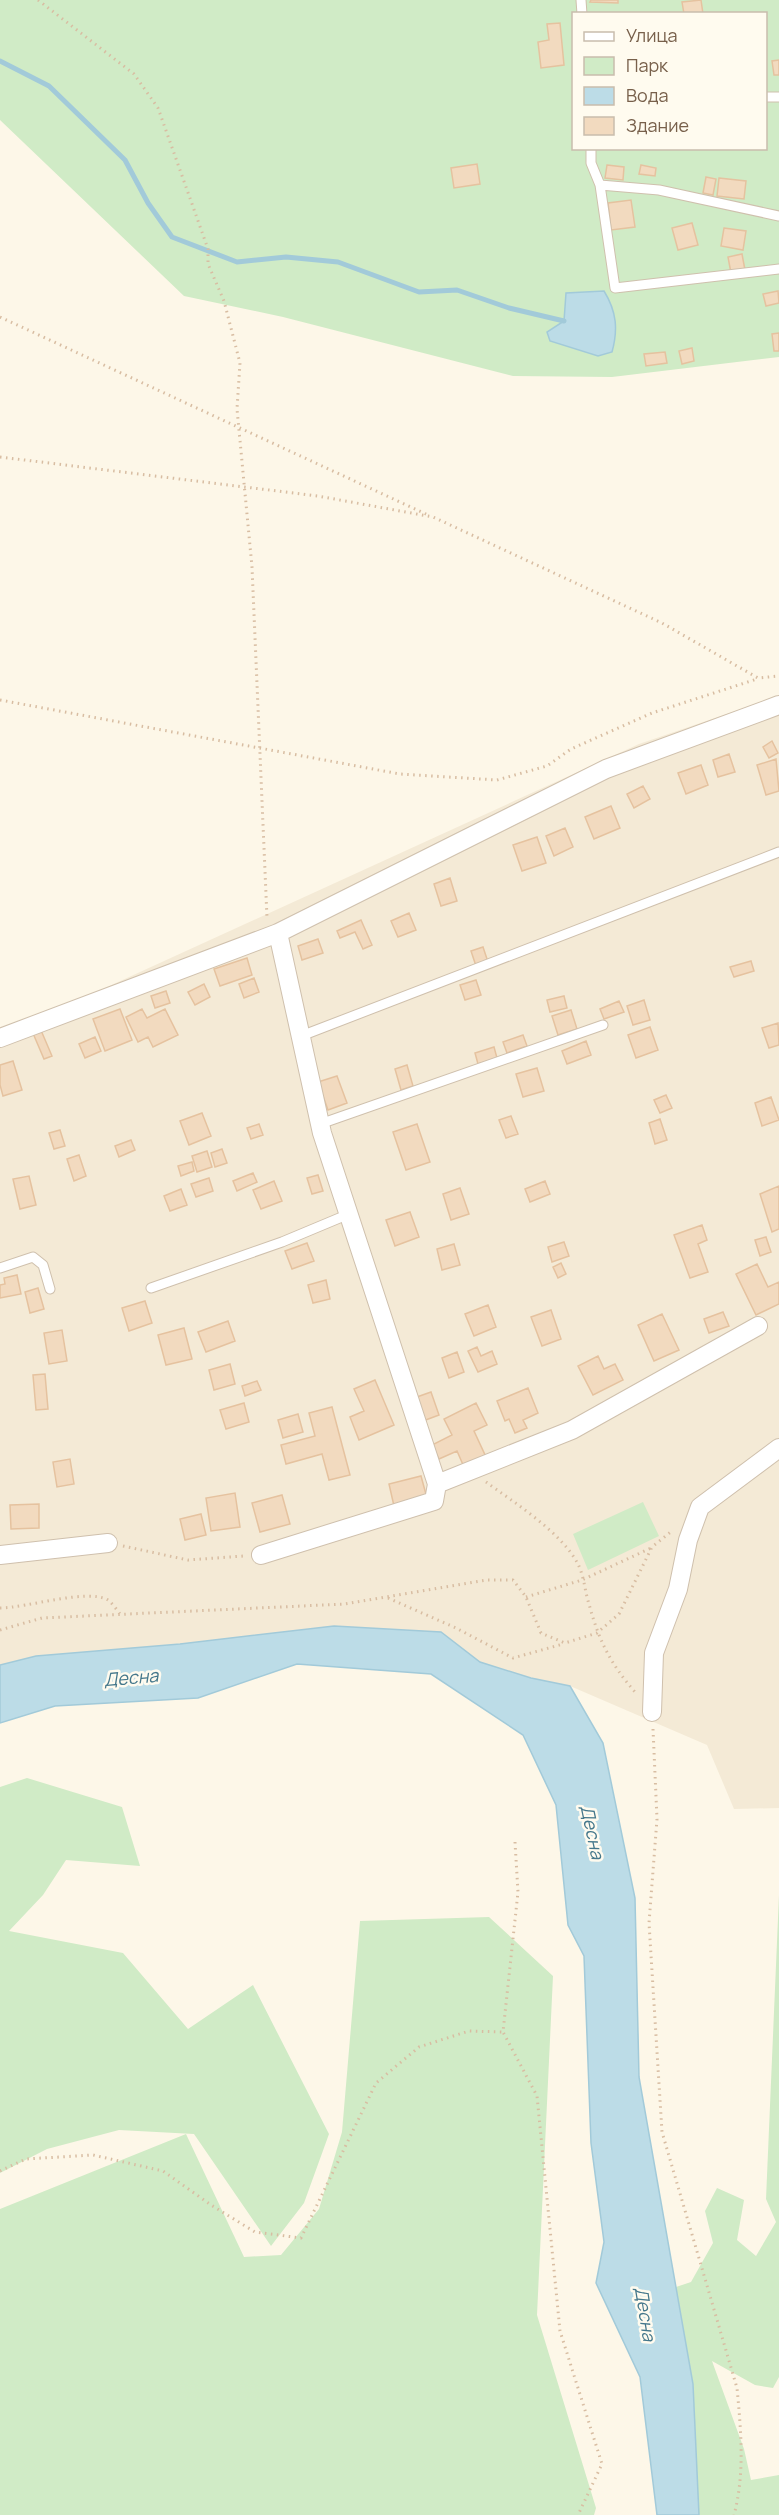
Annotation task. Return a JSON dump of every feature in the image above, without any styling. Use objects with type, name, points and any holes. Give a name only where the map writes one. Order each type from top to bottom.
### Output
[{"type":"street","points":[[0,1038],[278,933],[606,769],[779,705]]},
{"type":"street","points":[[261,1555],[434,1501],[437,1484],[320,1124],[278,933]]},
{"type":"street","points":[[437,1484],[572,1430],[758,1326]]},
{"type":"street","points":[[652,1712],[654,1653],[678,1589],[688,1540],[700,1507],[779,1448]]},
{"type":"street","points":[[0,1555],[108,1543]]},
{"type":"lane","points":[[591,150],[591,163],[600,185],[615,288],[779,269]]},
{"type":"lane","points":[[600,185],[659,190],[779,216]]},
{"type":"lane","points":[[301,1036],[779,852]]},
{"type":"lane","points":[[320,1124],[603,1025]]},
{"type":"lane","points":[[152,1288],[282,1242],[349,1214]]},
{"type":"lane","points":[[0,1268],[33,1257],[43,1264],[50,1289]]},
{"type":"path","points":[[38,0],[134,74],[158,108],[208,251],[208,264],[224,301],[240,363],[237,409],[252,567],[261,747],[267,922],[260,939]]},
{"type":"path","points":[[0,317],[662,623],[758,678]]},
{"type":"path","points":[[0,457],[318,496],[433,518]]},
{"type":"path","points":[[0,700],[400,774],[497,780],[547,766],[571,749],[652,713],[758,678],[779,676]]},
{"type":"path","points":[[470,1471],[525,1510],[558,1541],[578,1564],[597,1633],[613,1667],[652,1712],[657,1819],[649,1923],[662,2132],[737,2388],[741,2424],[740,2490],[734,2515]]},
{"type":"path","points":[[526,1598],[582,1580],[652,1547],[676,1527]]},
{"type":"path","points":[[108,1543],[188,1560],[261,1555]]},
{"type":"path","points":[[387,1598],[456,1628],[513,1658],[597,1633],[619,1614],[652,1547]]},
{"type":"path","points":[[0,1630],[42,1618],[345,1604],[487,1580],[513,1580],[526,1598],[542,1634],[565,1643]]},
{"type":"path","points":[[0,1608],[50,1603],[82,1594],[107,1600],[120,1614]]},
{"type":"path","points":[[515,1842],[518,1892],[503,2032],[537,2096],[560,2331],[602,2464],[578,2515]]},
{"type":"path","points":[[0,2171],[26,2159],[93,2155],[163,2171],[211,2205],[255,2232],[301,2238],[376,2083],[419,2047],[469,2031],[503,2032]]},
{"type":"shaded area","points":[[779,696],[779,1808],[734,1809],[707,1745],[570,1686],[531,1678],[479,1662],[441,1632],[180,1644],[36,1656],[0,1665],[0,1036],[639,744]]},
{"type":"green space","points":[[0,0],[779,0],[779,357],[612,377],[513,376],[283,317],[184,296],[0,120]]},
{"type":"green space","points":[[643,1502],[659,1536],[588,1570],[573,1534]]},
{"type":"green space","points":[[27,1778],[122,1807],[140,1866],[66,1860],[43,1895],[9,1931],[123,1953],[188,2029],[253,1985],[329,2134],[304,2203],[271,2246],[194,2134],[119,2130],[47,2149],[0,2173],[0,1787]]},
{"type":"green space","points":[[779,1895],[779,2377],[773,2388],[755,2385],[712,2361],[744,2449],[751,2480],[779,2475],[779,2515],[699,2515],[693,2384],[676,2287],[691,2282],[713,2243],[705,2211],[717,2188],[744,2200],[737,2240],[756,2256],[776,2222],[766,2199]]},
{"type":"green space","points":[[489,1917],[553,1976],[537,2315],[596,2508],[594,2515],[0,2515],[0,2209],[186,2134],[244,2257],[281,2255],[319,2209],[342,2132],[360,1921]]},
{"type":"water","points":[[604,291],[612,306],[615,321],[612,352],[598,356],[550,341],[547,332],[564,321],[566,293]]},
{"type":"water","name":"Десна","points":[[334,1626],[441,1632],[480,1662],[531,1678],[570,1686],[603,1743],[635,1898],[639,2077],[693,2384],[699,2515],[657,2515],[640,2377],[596,2283],[604,2242],[591,2143],[584,1956],[568,1925],[556,1805],[523,1735],[431,1674],[297,1664],[198,1698],[55,1706],[0,1723],[0,1665],[36,1656],[180,1644]]},
{"type":"building","points":[[591,0],[618,0],[618,3],[590,2]]},
{"type":"building","points":[[701,0],[703,12],[684,12],[682,2]]},
{"type":"building","points":[[560,23],[564,65],[541,68],[538,42],[549,40],[547,24]]},
{"type":"building","points":[[779,60],[779,75],[774,75],[772,61]]},
{"type":"building","points":[[477,164],[480,184],[454,188],[451,168]]},
{"type":"building","points":[[607,165],[624,167],[623,180],[605,178]]},
{"type":"building","points":[[641,165],[656,168],[655,176],[639,174]]},
{"type":"building","points":[[706,177],[716,179],[713,195],[703,193]]},
{"type":"building","points":[[719,178],[746,181],[744,199],[717,196]]},
{"type":"building","points":[[631,200],[635,227],[611,230],[608,203]]},
{"type":"building","points":[[692,223],[698,245],[678,250],[672,228]]},
{"type":"building","points":[[724,228],[746,231],[743,250],[721,246]]},
{"type":"building","points":[[742,254],[745,270],[731,273],[728,257]]},
{"type":"building","points":[[778,291],[779,303],[766,306],[763,294]]},
{"type":"building","points":[[779,333],[779,351],[774,351],[772,334]]},
{"type":"building","points":[[692,348],[694,361],[682,364],[679,351]]},
{"type":"building","points":[[665,352],[667,363],[646,366],[644,354]]},
{"type":"building","points":[[772,741],[778,753],[769,758],[763,747]]},
{"type":"building","points":[[729,754],[735,772],[718,777],[713,760]]},
{"type":"building","points":[[776,759],[779,791],[766,795],[757,765]]},
{"type":"building","points":[[701,765],[708,785],[686,794],[678,773]]},
{"type":"building","points":[[643,786],[650,799],[634,808],[627,794]]},
{"type":"building","points":[[611,806],[620,828],[594,839],[585,817]]},
{"type":"building","points":[[565,828],[573,847],[554,856],[546,836]]},
{"type":"building","points":[[537,837],[546,863],[522,871],[513,845]]},
{"type":"building","points":[[450,878],[457,901],[441,906],[434,884]]},
{"type":"building","points":[[409,913],[416,930],[398,937],[391,921]]},
{"type":"building","points":[[361,920],[372,945],[363,949],[355,932],[340,938],[337,931]]},
{"type":"building","points":[[318,939],[323,953],[302,960],[298,946]]},
{"type":"building","points":[[483,947],[488,962],[476,966],[471,951]]},
{"type":"building","points":[[247,958],[252,975],[220,986],[214,969]]},
{"type":"building","points":[[751,961],[754,971],[734,977],[730,967]]},
{"type":"building","points":[[254,978],[259,992],[244,998],[239,984]]},
{"type":"building","points":[[476,980],[481,995],[465,1000],[460,985]]},
{"type":"building","points":[[204,984],[210,997],[195,1005],[188,992]]},
{"type":"building","points":[[166,991],[170,1003],[155,1008],[151,996]]},
{"type":"building","points":[[564,996],[567,1008],[550,1012],[547,1000]]},
{"type":"building","points":[[644,1000],[650,1020],[633,1025],[627,1006]]},
{"type":"building","points":[[619,1001],[624,1012],[604,1019],[600,1009]]},
{"type":"building","points":[[120,1009],[132,1040],[105,1051],[93,1019]]},
{"type":"building","points":[[142,1009],[147,1018],[165,1009],[178,1035],[153,1047],[148,1037],[138,1042],[126,1017]]},
{"type":"building","points":[[571,1010],[577,1029],[558,1035],[552,1016]]},
{"type":"building","points":[[778,1023],[779,1045],[769,1048],[762,1028]]},
{"type":"building","points":[[650,1027],[658,1050],[636,1058],[628,1035]]},
{"type":"building","points":[[40,1028],[52,1056],[44,1059],[32,1031]]},
{"type":"building","points":[[523,1035],[527,1046],[507,1053],[503,1042]]},
{"type":"building","points":[[95,1037],[101,1051],[85,1058],[79,1044]]},
{"type":"building","points":[[586,1041],[591,1055],[567,1064],[562,1051]]},
{"type":"building","points":[[494,1047],[497,1058],[478,1064],[475,1053]]},
{"type":"building","points":[[13,1061],[22,1090],[3,1096],[0,1085],[0,1065]]},
{"type":"building","points":[[407,1065],[413,1086],[401,1090],[395,1069]]},
{"type":"building","points":[[537,1068],[544,1091],[523,1097],[516,1074]]},
{"type":"building","points":[[337,1076],[347,1103],[328,1110],[318,1082]]},
{"type":"building","points":[[666,1095],[672,1108],[660,1113],[654,1100]]},
{"type":"building","points":[[771,1097],[779,1120],[762,1126],[755,1103]]},
{"type":"building","points":[[202,1113],[211,1136],[189,1145],[180,1121]]},
{"type":"building","points":[[511,1116],[518,1134],[506,1138],[499,1120]]},
{"type":"building","points":[[660,1119],[667,1140],[655,1144],[649,1123]]},
{"type":"building","points":[[259,1124],[263,1135],[251,1139],[247,1128]]},
{"type":"building","points":[[417,1124],[430,1162],[406,1170],[393,1132]]},
{"type":"building","points":[[60,1130],[65,1146],[54,1149],[49,1133]]},
{"type":"building","points":[[131,1140],[135,1150],[119,1157],[115,1146]]},
{"type":"building","points":[[222,1149],[227,1163],[215,1167],[211,1153]]},
{"type":"building","points":[[207,1151],[212,1167],[197,1172],[192,1156]]},
{"type":"building","points":[[79,1155],[86,1176],[74,1181],[67,1159]]},
{"type":"building","points":[[192,1162],[194,1171],[181,1176],[178,1166]]},
{"type":"building","points":[[253,1173],[257,1182],[237,1191],[233,1181]]},
{"type":"building","points":[[318,1175],[323,1191],[312,1194],[307,1178]]},
{"type":"building","points":[[29,1176],[36,1205],[20,1209],[13,1179]]},
{"type":"building","points":[[209,1178],[213,1191],[196,1197],[191,1184]]},
{"type":"building","points":[[274,1181],[282,1201],[261,1209],[253,1190]]},
{"type":"building","points":[[545,1181],[550,1194],[530,1202],[525,1189]]},
{"type":"building","points":[[779,1186],[779,1229],[772,1232],[760,1194]]},
{"type":"building","points":[[460,1188],[469,1214],[451,1220],[443,1194]]},
{"type":"building","points":[[181,1189],[187,1205],[170,1211],[164,1196]]},
{"type":"building","points":[[410,1212],[419,1237],[395,1246],[386,1220]]},
{"type":"building","points":[[702,1225],[707,1240],[698,1244],[708,1272],[690,1278],[674,1235]]},
{"type":"building","points":[[766,1237],[771,1252],[760,1256],[755,1240]]},
{"type":"building","points":[[564,1242],[569,1256],[552,1262],[548,1247]]},
{"type":"building","points":[[307,1243],[314,1261],[292,1269],[285,1251]]},
{"type":"building","points":[[454,1244],[460,1265],[442,1270],[437,1249]]},
{"type":"building","points":[[561,1263],[566,1274],[558,1278],[553,1267]]},
{"type":"building","points":[[757,1264],[768,1287],[779,1282],[779,1304],[756,1315],[736,1274]]},
{"type":"building","points":[[17,1275],[21,1294],[0,1298],[0,1285],[5,1284],[4,1278]]},
{"type":"building","points":[[326,1280],[330,1299],[313,1303],[308,1285]]},
{"type":"building","points":[[38,1288],[44,1309],[30,1313],[25,1292]]},
{"type":"building","points":[[145,1301],[152,1323],[129,1331],[122,1308]]},
{"type":"building","points":[[488,1305],[496,1327],[474,1336],[465,1314]]},
{"type":"building","points":[[551,1310],[561,1339],[542,1346],[531,1317]]},
{"type":"building","points":[[723,1312],[729,1326],[709,1333],[704,1319]]},
{"type":"building","points":[[662,1314],[679,1350],[654,1361],[638,1325]]},
{"type":"building","points":[[228,1321],[235,1341],[206,1352],[198,1332]]},
{"type":"building","points":[[184,1328],[192,1359],[166,1365],[158,1335]]},
{"type":"building","points":[[62,1330],[67,1361],[49,1364],[44,1333]]},
{"type":"building","points":[[477,1347],[481,1356],[492,1351],[497,1364],[478,1372],[468,1351]]},
{"type":"building","points":[[457,1352],[464,1372],[449,1378],[442,1358]]},
{"type":"building","points":[[598,1356],[604,1369],[615,1364],[623,1380],[593,1395],[578,1366]]},
{"type":"building","points":[[230,1364],[235,1384],[214,1390],[209,1370]]},
{"type":"building","points":[[45,1374],[48,1409],[36,1410],[33,1375]]},
{"type":"building","points":[[375,1380],[394,1425],[359,1440],[350,1417],[364,1411],[354,1389]]},
{"type":"building","points":[[257,1381],[261,1390],[245,1396],[242,1386]]},
{"type":"building","points":[[528,1388],[538,1413],[523,1420],[527,1428],[515,1433],[509,1419],[505,1421],[497,1401]]},
{"type":"building","points":[[431,1392],[439,1415],[423,1421],[414,1398]]},
{"type":"building","points":[[244,1403],[249,1422],[226,1429],[220,1410]]},
{"type":"building","points":[[476,1403],[487,1425],[474,1431],[486,1457],[464,1467],[457,1451],[439,1459],[432,1445],[452,1435],[444,1419]]},
{"type":"building","points":[[332,1407],[350,1475],[329,1480],[322,1454],[286,1464],[281,1445],[315,1436],[309,1413]]},
{"type":"building","points":[[298,1414],[303,1432],[283,1438],[278,1420]]},
{"type":"building","points":[[70,1459],[74,1484],[57,1487],[53,1462]]},
{"type":"building","points":[[421,1476],[427,1498],[394,1506],[389,1484]]},
{"type":"building","points":[[235,1493],[240,1527],[211,1531],[206,1498]]},
{"type":"building","points":[[282,1495],[290,1524],[260,1532],[252,1503]]},
{"type":"building","points":[[39,1504],[39,1528],[11,1529],[10,1505]]},
{"type":"building","points":[[201,1514],[206,1535],[185,1540],[180,1519]]},
{"type":"waterway","points":[[0,61],[49,86],[125,160],[148,203],[172,237],[237,262],[286,257],[338,262],[419,292],[457,290],[509,308],[564,321]]}]
